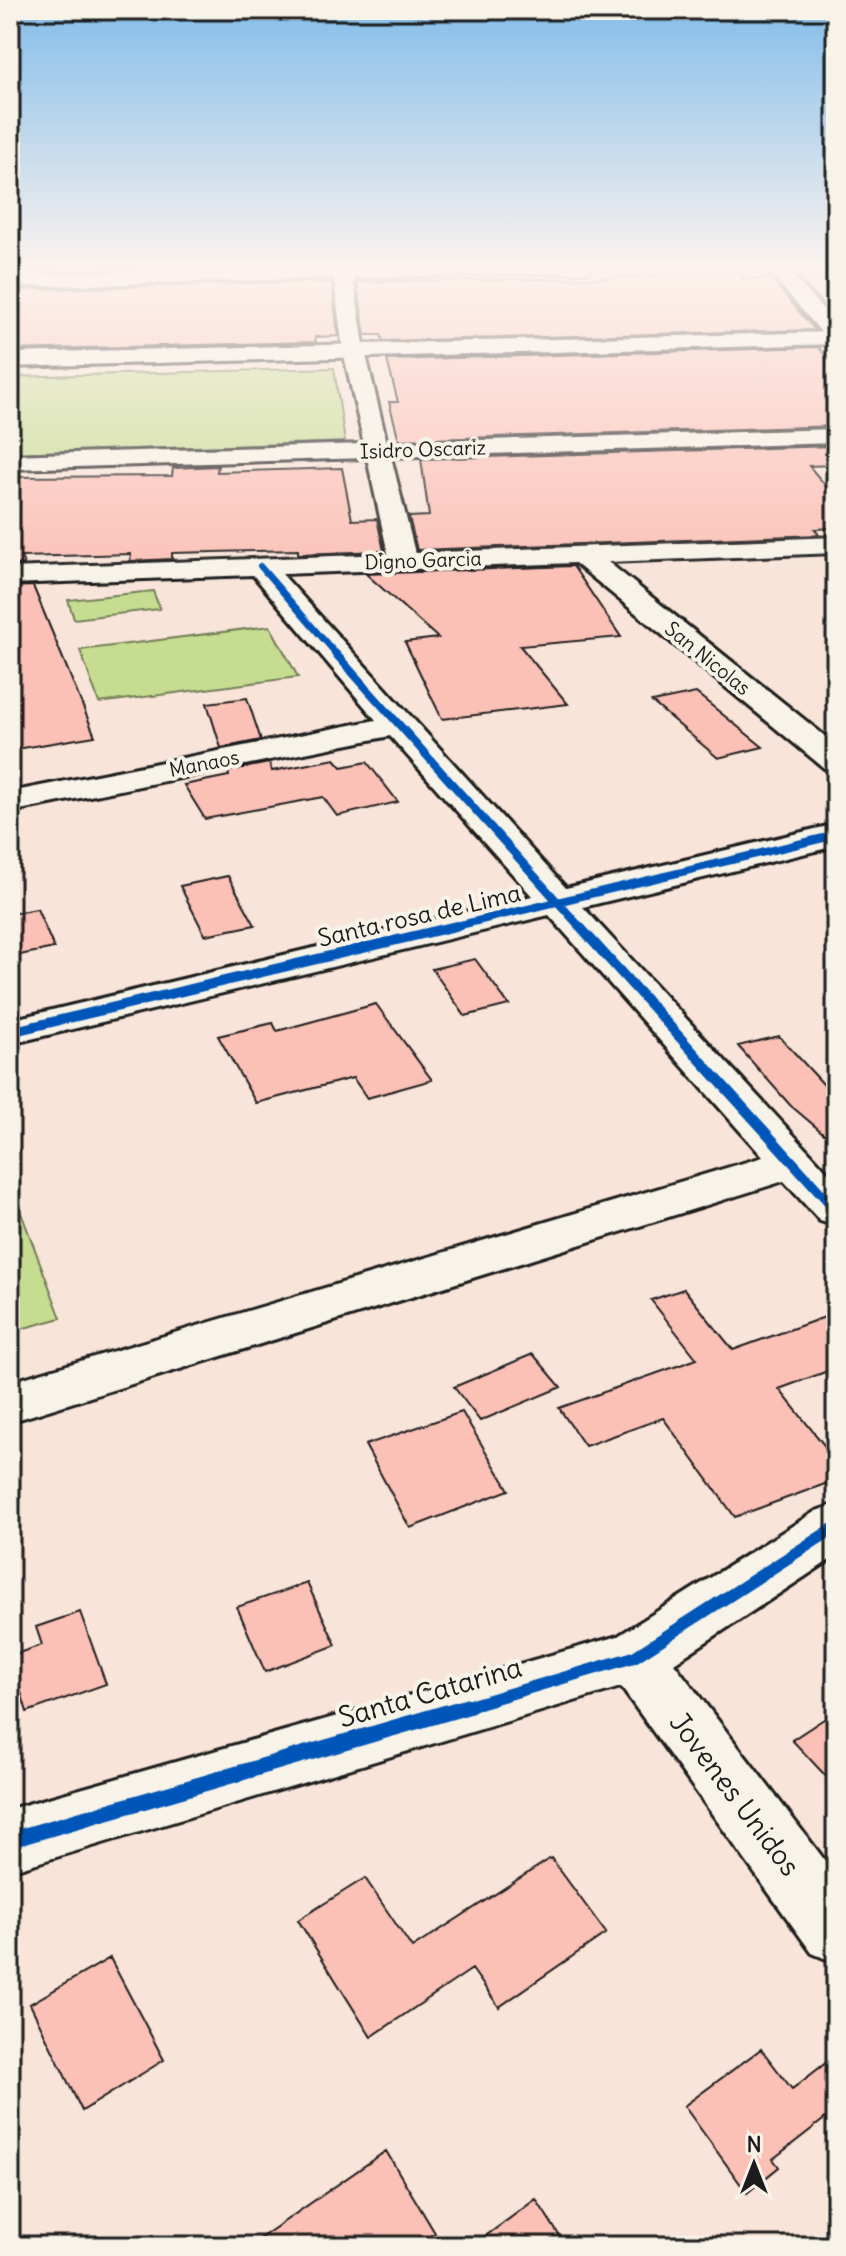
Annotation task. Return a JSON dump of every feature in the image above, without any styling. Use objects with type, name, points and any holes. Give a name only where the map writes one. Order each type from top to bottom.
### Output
[{"type":"street","points":[[359,371],[403,561]]},
{"type":"street","name":"Isidro Oscariz","points":[[10,462],[836,436]]},
{"type":"street","name":"Digno Garcia","points":[[10,576],[836,545]]},
{"type":"street","name":"San Nicolas","points":[[581,554],[836,761]]},
{"type":"street","points":[[260,566],[398,725],[836,1210]]},
{"type":"street","name":"Manaos","points":[[10,802],[398,725]]},
{"type":"street","name":"Santa rosa de Lima","points":[[10,1032],[836,835]]},
{"type":"street","points":[[10,1402],[794,1163]]},
{"type":"street","name":"Santa Catarina","points":[[10,1840],[634,1657],[836,1527]]},
{"type":"street","name":"Jovenes Unidos","points":[[634,1657],[836,1930]]},
{"type":"green space","points":[[334,371],[345,442],[10,453],[10,377]]},
{"type":"green space","points":[[153,591],[160,609],[74,619],[68,600]]},
{"type":"green space","points":[[270,626],[298,677],[99,703],[80,650]]},
{"type":"green space","points":[[10,1184],[61,1318],[10,1332]]},
{"type":"building","points":[[390,371],[836,372],[836,426],[399,440],[389,402],[398,402]]},
{"type":"building","points":[[836,446],[836,465],[809,466],[836,498],[836,528],[815,529],[819,535],[417,550],[409,517],[429,516],[421,459]]},
{"type":"building","points":[[218,466],[217,472],[342,468],[352,520],[377,519],[384,551],[172,553],[172,559],[130,561],[131,554],[21,557],[24,564],[10,565],[10,477],[172,476],[173,468]]},
{"type":"building","points":[[573,566],[621,637],[520,646],[568,704],[442,719],[405,642],[438,638],[366,574]]},
{"type":"building","points":[[33,586],[95,736],[10,750],[10,587]]},
{"type":"building","points":[[696,693],[763,747],[718,758],[652,702]]},
{"type":"building","points":[[247,698],[261,740],[221,748],[207,703]]},
{"type":"building","points":[[335,759],[342,767],[367,762],[398,802],[337,816],[323,797],[205,819],[184,785],[229,776],[228,771],[269,763],[272,771]]},
{"type":"building","points":[[228,876],[255,925],[205,935],[180,886]]},
{"type":"building","points":[[37,909],[54,948],[10,957],[10,914]]},
{"type":"building","points":[[475,959],[509,1005],[465,1016],[432,969]]},
{"type":"building","points":[[376,1004],[432,1080],[367,1098],[353,1078],[256,1103],[218,1036],[273,1023],[277,1031]]},
{"type":"building","points":[[779,1036],[836,1098],[836,1144],[790,1105],[738,1046]]},
{"type":"building","points":[[684,1289],[733,1350],[836,1313],[836,1368],[779,1389],[836,1460],[836,1480],[735,1517],[663,1418],[585,1446],[559,1408],[697,1359],[651,1300]]},
{"type":"building","points":[[533,1354],[561,1387],[480,1421],[454,1387]]},
{"type":"building","points":[[462,1412],[509,1490],[410,1528],[365,1445]]},
{"type":"building","points":[[307,1583],[336,1645],[265,1672],[237,1607]]},
{"type":"building","points":[[80,1612],[106,1684],[27,1712],[10,1656],[42,1645],[36,1627]]},
{"type":"building","points":[[836,1711],[836,1787],[792,1740]]},
{"type":"building","points":[[551,1858],[606,1933],[499,2007],[472,1969],[371,2037],[298,1920],[365,1878],[412,1948]]},
{"type":"building","points":[[110,1958],[164,2060],[82,2111],[30,2004]]},
{"type":"building","points":[[761,2049],[792,2089],[836,2055],[836,2110],[773,2159],[779,2167],[747,2193],[684,2106]]},
{"type":"building","points":[[386,2151],[435,2233],[416,2246],[249,2246]]},
{"type":"building","points":[[536,2199],[566,2246],[472,2246]]},
{"type":"cycle path","points":[[260,566],[398,725],[836,1210]]},
{"type":"cycle path","points":[[10,1032],[836,835]]},
{"type":"cycle path","points":[[10,1840],[634,1657],[836,1527]]}]
